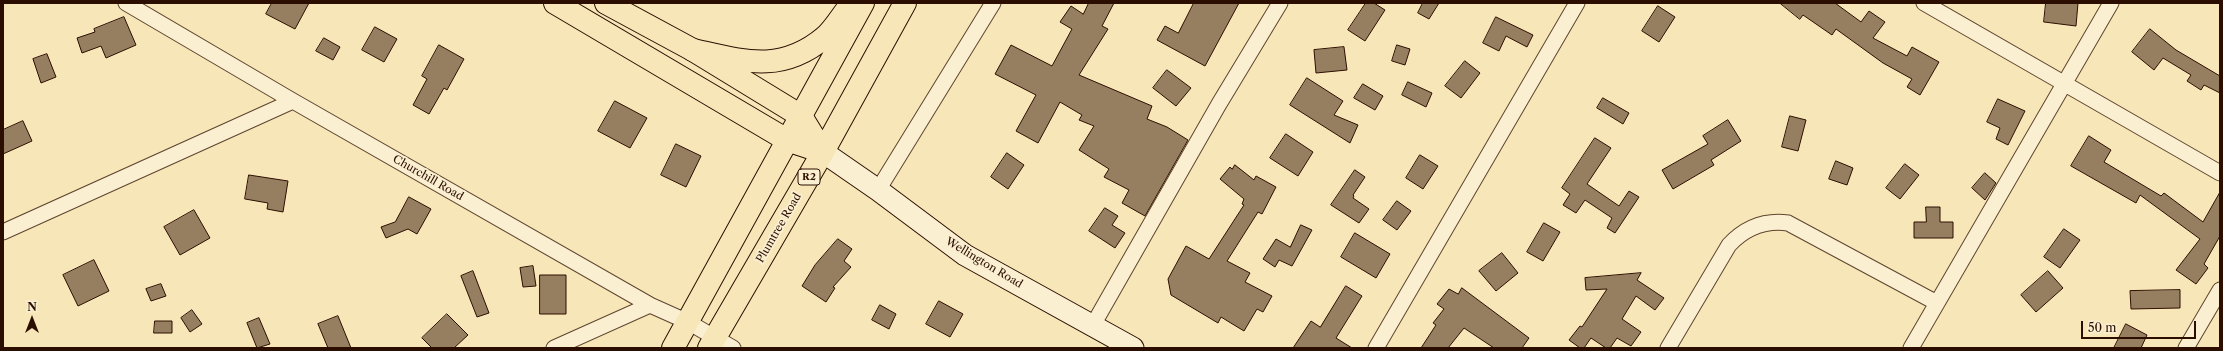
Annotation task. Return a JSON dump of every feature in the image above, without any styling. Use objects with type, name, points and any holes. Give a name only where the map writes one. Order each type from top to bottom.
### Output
[{"type":"main road","points":[[555,3],[787,140],[823,152]]},
{"type":"main road","points":[[606,3],[693,50],[801,116],[823,152]]},
{"type":"main road","points":[[693,50],[748,62],[777,60],[802,54],[826,36],[853,3]]},
{"type":"main road","points":[[673,348],[863,3]]},
{"type":"main road","name":"Plumtree Road","points":[[719,345],[905,3]]},
{"type":"main road","name":"Wellington Road","points":[[823,152],[878,190],[965,255],[1133,348]]},
{"type":"street","name":"Churchill Road","points":[[126,3],[293,101],[650,305],[688,322],[719,345]]},
{"type":"street","points":[[878,190],[993,3]]},
{"type":"street","points":[[1093,325],[1219,104],[1280,3]]},
{"type":"street","points":[[1376,348],[1577,3]]},
{"type":"street","points":[[1924,3],[2220,173]]},
{"type":"street","points":[[1911,348],[2111,3]]},
{"type":"street","points":[[3,232],[293,101]]},
{"type":"street","points":[[1668,348],[1729,245],[1739,235],[1764,223],[1788,223],[1937,303]]},
{"type":"street","points":[[2186,348],[2220,290]]},
{"type":"street","points":[[554,348],[650,305]]},
{"type":"building","points":[[272,3],[309,3],[295,29],[266,14]]},
{"type":"building","points":[[1089,3],[1114,3],[1102,26],[1108,29],[1079,75],[1152,106],[1147,119],[1167,127],[1188,140],[1145,216],[1122,203],[1129,190],[1104,177],[1109,169],[1079,150],[1094,126],[1079,120],[1082,115],[1060,102],[1038,143],[1016,131],[1036,95],[995,74],[1011,45],[1052,66],[1072,29],[1060,22],[1071,6],[1083,14]]},
{"type":"building","points":[[1194,3],[1239,3],[1205,66],[1157,40],[1165,26],[1178,33]]},
{"type":"building","points":[[1366,3],[1374,3],[1385,10],[1365,41],[1348,30]]},
{"type":"building","points":[[1423,3],[1439,3],[1429,19],[1418,13]]},
{"type":"building","points":[[1780,3],[1835,3],[1861,22],[1869,11],[1885,22],[1873,38],[1907,56],[1912,47],[1939,62],[1920,95],[1907,87],[1912,79],[1883,63],[1836,29],[1832,35],[1803,15],[1800,19]]},
{"type":"building","points":[[2046,3],[2078,3],[2076,26],[2044,22]]},
{"type":"building","points":[[1658,6],[1675,17],[1659,42],[1642,31]]},
{"type":"building","points":[[124,17],[136,45],[106,58],[101,46],[82,53],[77,38],[95,32],[94,29]]},
{"type":"building","points":[[1496,17],[1533,35],[1527,47],[1506,36],[1499,51],[1483,43]]},
{"type":"building","points":[[375,27],[397,39],[384,62],[362,50]]},
{"type":"building","points":[[2150,29],[2176,50],[2220,76],[2220,93],[2204,85],[2201,90],[2187,81],[2191,75],[2163,58],[2154,70],[2132,52]]},
{"type":"building","points":[[324,38],[340,47],[333,60],[316,51]]},
{"type":"building","points":[[439,45],[464,59],[447,90],[444,88],[429,114],[413,105],[427,79],[422,76]]},
{"type":"building","points":[[1397,45],[1410,49],[1405,65],[1392,61]]},
{"type":"building","points":[[1344,47],[1347,70],[1316,73],[1314,50]]},
{"type":"building","points":[[47,54],[56,77],[41,83],[33,59]]},
{"type":"building","points":[[1465,61],[1480,73],[1461,98],[1445,86]]},
{"type":"building","points":[[1167,70],[1191,88],[1176,106],[1153,88]]},
{"type":"building","points":[[1307,78],[1343,101],[1334,115],[1358,125],[1350,143],[1290,105]]},
{"type":"building","points":[[1408,82],[1432,93],[1426,107],[1402,95]]},
{"type":"building","points":[[1363,84],[1383,96],[1375,110],[1354,98]]},
{"type":"building","points":[[1603,98],[1629,113],[1623,124],[1597,108]]},
{"type":"building","points":[[1998,99],[2025,111],[2008,145],[1996,139],[2000,128],[1987,122]]},
{"type":"building","points":[[615,101],[647,118],[630,148],[598,131]]},
{"type":"building","points":[[1790,116],[1806,120],[1798,151],[1782,147]]},
{"type":"building","points":[[1728,120],[1741,141],[1711,160],[1714,165],[1673,189],[1662,170],[1708,144],[1703,136]]},
{"type":"building","points":[[23,121],[32,141],[3,154],[3,130]]},
{"type":"building","points":[[1286,134],[1313,152],[1298,176],[1270,158]]},
{"type":"building","points":[[2089,136],[2111,150],[2104,162],[2161,196],[2164,193],[2203,222],[2220,192],[2220,236],[2204,264],[2208,268],[2196,284],[2176,270],[2200,239],[2140,195],[2136,203],[2071,166]]},
{"type":"building","points":[[1595,138],[1611,148],[1587,184],[1619,206],[1629,191],[1639,197],[1615,233],[1607,228],[1612,218],[1585,200],[1576,213],[1563,205],[1570,194],[1562,188]]},
{"type":"building","points":[[676,144],[701,156],[686,187],[661,175]]},
{"type":"building","points":[[1007,153],[1024,165],[1008,189],[991,177]]},
{"type":"building","points":[[1420,155],[1438,166],[1423,189],[1406,178]]},
{"type":"building","points":[[1836,161],[1853,168],[1847,185],[1829,179]]},
{"type":"building","points":[[1905,164],[1919,175],[1900,199],[1886,188]]},
{"type":"building","points":[[1235,165],[1254,180],[1256,176],[1276,187],[1262,214],[1258,212],[1227,261],[1250,273],[1245,282],[1272,296],[1263,312],[1257,309],[1244,331],[1221,317],[1218,323],[1171,295],[1168,279],[1186,246],[1209,259],[1244,205],[1242,204],[1244,199],[1220,179],[1230,167],[1232,169]]},
{"type":"building","points":[[1355,170],[1365,177],[1353,195],[1353,198],[1369,209],[1359,223],[1331,205]]},
{"type":"building","points":[[1985,173],[1996,183],[1985,200],[1972,188]]},
{"type":"building","points":[[249,175],[288,181],[283,212],[267,209],[268,203],[245,199]]},
{"type":"building","points":[[409,197],[431,209],[417,234],[408,229],[386,238],[381,227],[395,222]]},
{"type":"building","points":[[1397,201],[1411,211],[1397,230],[1383,220]]},
{"type":"building","points":[[1926,207],[1940,207],[1940,222],[1953,222],[1953,238],[1914,238],[1914,222],[1926,222]]},
{"type":"building","points":[[1105,208],[1118,216],[1112,225],[1125,233],[1115,248],[1089,231]]},
{"type":"building","points":[[194,210],[210,238],[180,255],[164,227]]},
{"type":"building","points":[[1544,223],[1560,232],[1543,261],[1527,252]]},
{"type":"building","points":[[1301,225],[1312,230],[1292,266],[1279,260],[1275,267],[1263,259],[1276,239],[1290,247]]},
{"type":"building","points":[[2064,229],[2080,240],[2060,268],[2044,257]]},
{"type":"building","points":[[1355,233],[1390,254],[1376,278],[1341,257]]},
{"type":"building","points":[[838,239],[852,249],[844,261],[851,267],[833,287],[835,288],[826,302],[802,286],[815,265]]},
{"type":"building","points":[[1502,253],[1518,273],[1496,291],[1479,271]]},
{"type":"building","points":[[94,260],[109,291],[78,306],[63,275]]},
{"type":"building","points":[[533,266],[536,286],[523,287],[520,268]]},
{"type":"building","points":[[473,271],[489,313],[477,317],[461,276]]},
{"type":"building","points":[[2048,271],[2063,288],[2036,312],[2021,295]]},
{"type":"building","points":[[1641,273],[1637,280],[1664,298],[1655,310],[1636,296],[1622,319],[1641,332],[1631,346],[1617,338],[1610,348],[1606,348],[1591,338],[1584,348],[1580,348],[1569,340],[1580,326],[1582,327],[1607,289],[1586,290],[1585,278]]},
{"type":"building","points":[[540,275],[566,275],[566,314],[540,314]]},
{"type":"building","points":[[161,284],[166,296],[151,301],[146,289]]},
{"type":"building","points":[[1346,286],[1362,296],[1336,338],[1352,348],[1293,348],[1311,321],[1320,327]]},
{"type":"building","points":[[1462,288],[1529,338],[1522,348],[1494,348],[1464,328],[1448,348],[1421,348],[1436,325],[1433,323],[1444,309],[1437,304],[1449,289],[1458,294]]},
{"type":"building","points":[[2180,290],[2180,308],[2131,309],[2130,291]]},
{"type":"building","points":[[939,301],[963,314],[950,337],[926,324]]},
{"type":"building","points":[[880,305],[896,314],[889,329],[872,320]]},
{"type":"building","points":[[192,310],[202,324],[190,332],[181,318]]},
{"type":"building","points":[[447,314],[468,335],[454,348],[432,348],[422,338]]},
{"type":"building","points":[[338,316],[351,348],[328,348],[318,324]]},
{"type":"building","points":[[259,318],[270,344],[257,348],[247,323]]},
{"type":"building","points":[[155,321],[172,321],[172,333],[154,333]]},
{"type":"building","points":[[2126,324],[2147,335],[2141,348],[2114,348]]}]
